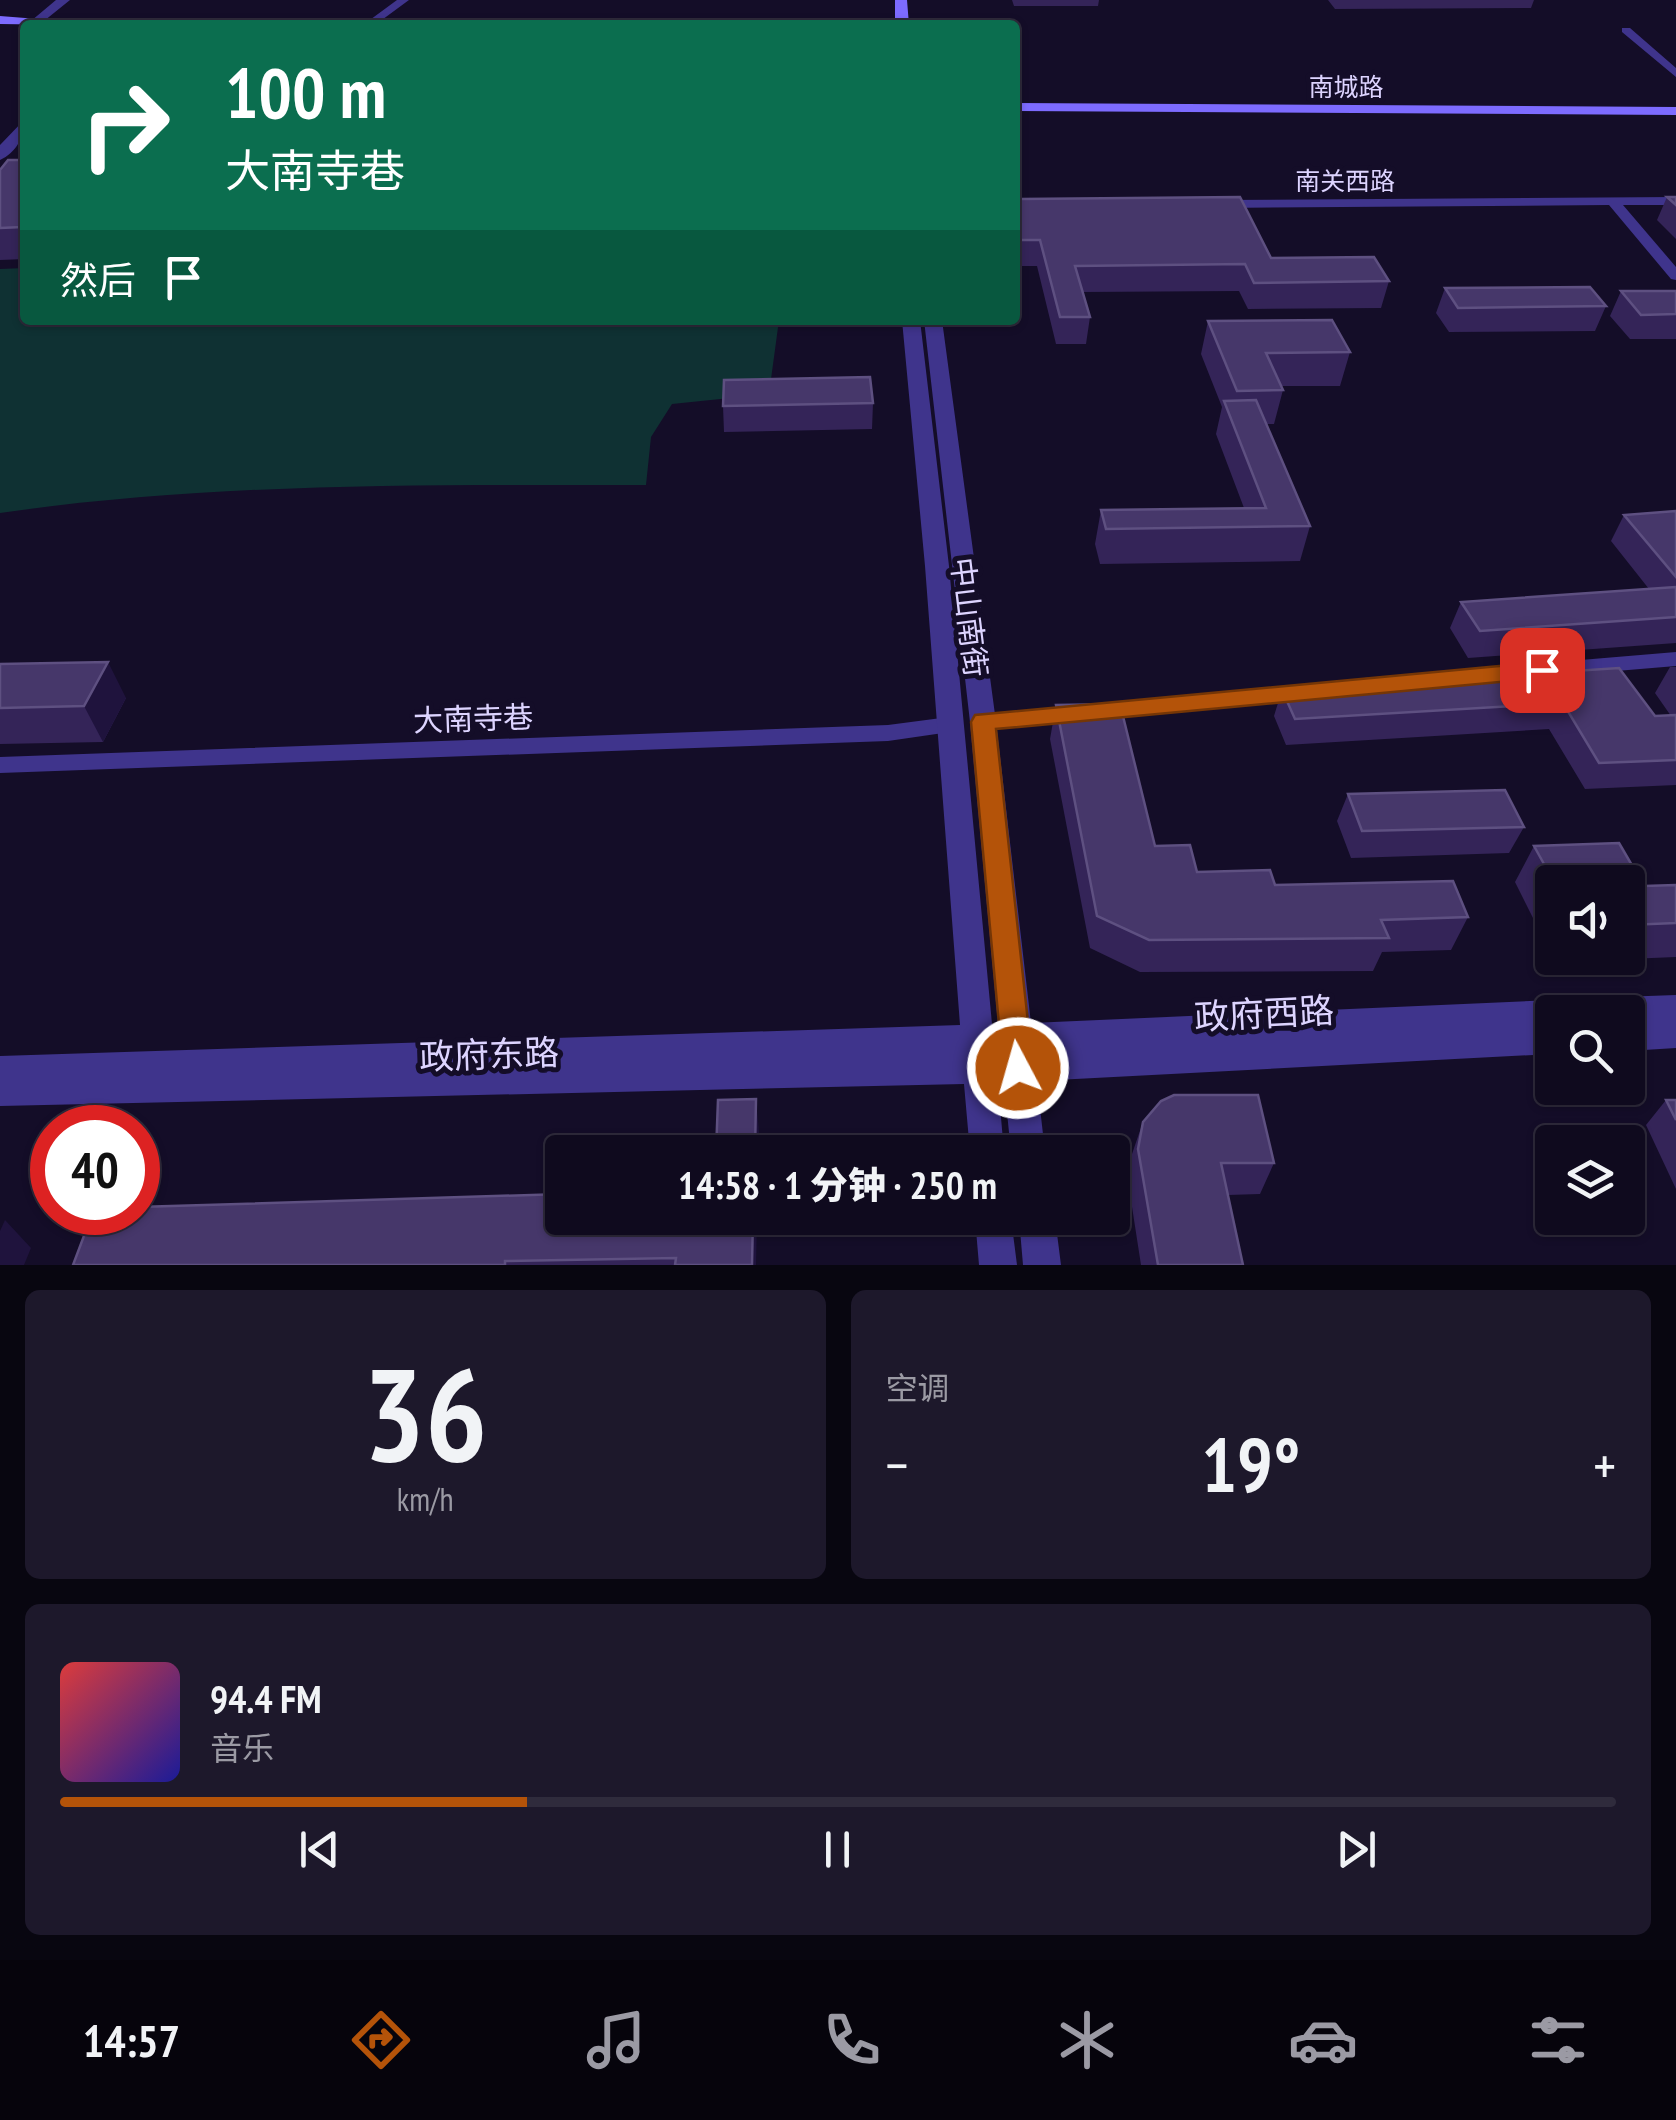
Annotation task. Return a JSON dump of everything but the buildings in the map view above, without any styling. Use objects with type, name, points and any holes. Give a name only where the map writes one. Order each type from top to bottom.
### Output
[{"type":"main road","name":"南城路","points":[[1020,104],[1676,103]]},
{"type":"main road","name":"南城路","points":[[1020,104],[1676,110]]},
{"type":"street","points":[[37,20],[64,0]]},
{"type":"street","points":[[375,20],[404,0]]},
{"type":"street","points":[[1626,30],[1676,74]]},
{"type":"street","points":[[0,154],[20,130]]},
{"type":"street","points":[[1612,201],[1676,276]]},
{"type":"street","name":"南关西路","points":[[1194,205],[1676,201]]},
{"type":"street","name":"中山南街","points":[[912,325],[937,566],[985,1135]]},
{"type":"street","name":"中山南街","points":[[934,325],[984,722],[1026,1135]]},
{"type":"street","points":[[984,722],[1676,659]]},
{"type":"street","name":"大南寺巷","points":[[0,765],[888,732],[948,725]]},
{"type":"street","points":[[1645,1010],[1676,1009]]},
{"type":"street","name":"政府西路","points":[[1016,1053],[1535,1015]]},
{"type":"street","points":[[1645,1035],[1676,1033]]},
{"type":"street","name":"政府西路","points":[[978,1052],[1535,1039]]},
{"type":"street","name":"政府东路","points":[[0,1071],[978,1052]]},
{"type":"street","name":"政府东路","points":[[0,1090],[978,1052]]},
{"type":"street","points":[[995,1235],[998,1265]]},
{"type":"street","points":[[1038,1235],[1042,1265]]},
{"type":"green space","points":[[20,268],[20,325],[778,325],[769,394],[672,404],[651,437],[646,485],[241,491],[0,513],[0,269]]},
{"type":"route","points":[[1018,1068],[984,722],[1542,670]]}]
